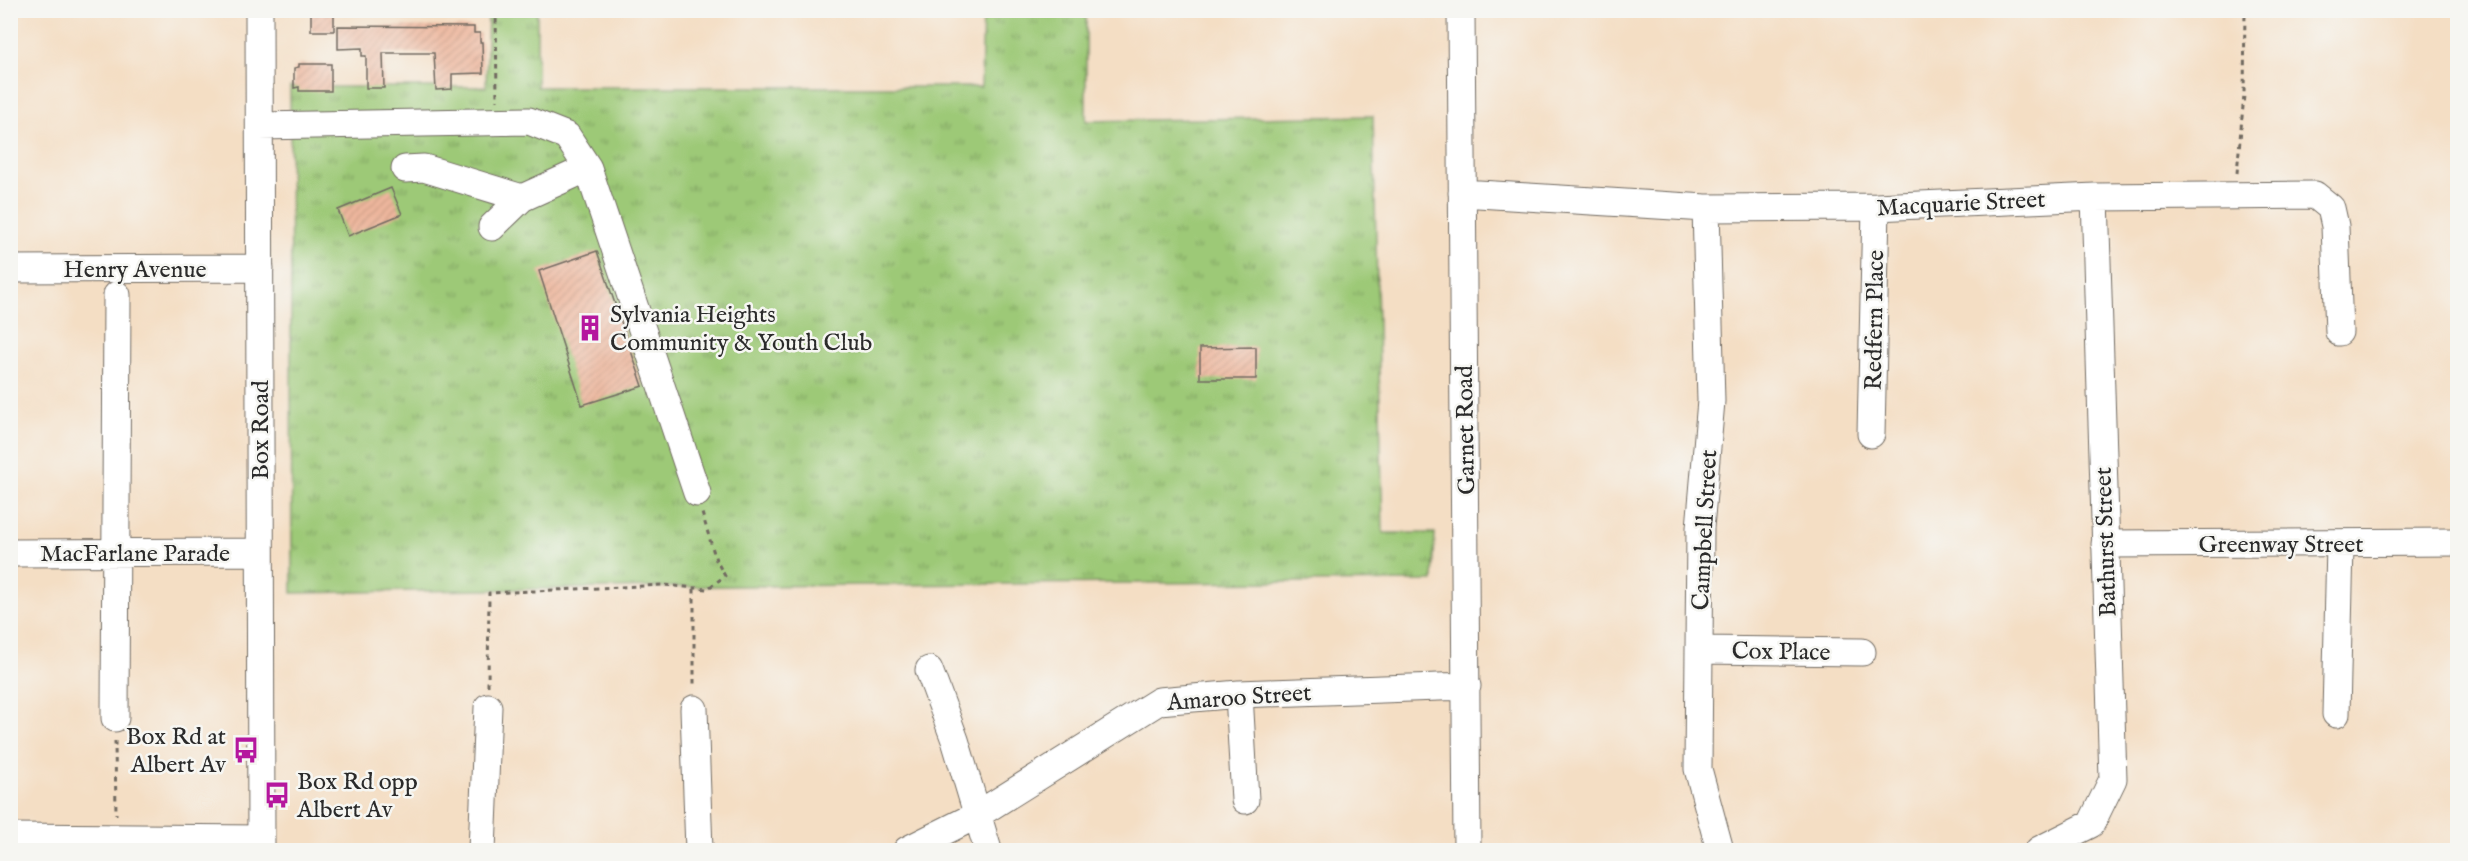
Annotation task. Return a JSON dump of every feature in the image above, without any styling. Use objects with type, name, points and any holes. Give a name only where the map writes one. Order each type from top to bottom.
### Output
[{"type":"street","name":"Box Road","points":[[259,10],[261,845]]},
{"type":"street","name":"Garnet Road","points":[[1461,10],[1467,850]]},
{"type":"street","points":[[260,126],[529,121],[567,136],[588,168],[697,494]]},
{"type":"street","points":[[405,169],[424,168],[522,198]]},
{"type":"street","points":[[492,227],[522,198],[588,168]]},
{"type":"street","name":"Macquarie Street","points":[[1462,193],[1706,208],[1876,207],[2095,197],[2315,195],[2331,208],[2335,226],[2339,332]]},
{"type":"street","name":"Bathurst Street","points":[[2039,850],[2091,824],[2113,779],[2095,197]]},
{"type":"street","name":"Redfern Place","points":[[1871,434],[1876,207]]},
{"type":"street","name":"Campbell Street","points":[[1706,208],[1711,401],[1700,528],[1698,769],[1720,850]]},
{"type":"street","name":"Henry Avenue","points":[[10,269],[260,268]]},
{"type":"street","points":[[115,718],[117,295]]},
{"type":"street","name":"Greenway Street","points":[[2105,544],[2340,545],[2457,542]]},
{"type":"street","points":[[2336,714],[2340,545]]},
{"type":"street","name":"MacFarlane Parade","points":[[10,553],[260,552]]},
{"type":"street","name":"Cox Place","points":[[1699,650],[1862,652]]},
{"type":"street","points":[[929,670],[955,740],[988,850]]},
{"type":"street","name":"Amaroo Street","points":[[907,850],[977,815],[1159,701],[1239,694],[1467,686]]},
{"type":"street","points":[[1239,694],[1245,800]]},
{"type":"street","points":[[483,850],[488,707]]},
{"type":"street","points":[[694,709],[699,850]]},
{"type":"street","points":[[10,837],[116,837],[261,845]]},
{"type":"path","points":[[496,10],[497,120]]},
{"type":"path","points":[[2235,196],[2244,95],[2245,10]]},
{"type":"path","points":[[488,707],[489,593],[664,585],[707,589],[725,576],[716,560],[697,494]]},
{"type":"path","points":[[694,589],[694,709]]},
{"type":"path","points":[[115,718],[116,837]]},
{"type":"green space","points":[[537,10],[537,87],[981,87],[983,11],[1086,10],[1086,121],[1373,116],[1383,533],[1435,533],[1433,581],[735,586],[292,593],[290,87],[486,87],[488,11]]},
{"type":"building","points":[[311,10],[334,10],[334,31],[311,31]]},
{"type":"building","points":[[338,26],[474,27],[474,33],[480,33],[480,42],[482,42],[483,73],[452,74],[452,89],[436,90],[434,53],[383,53],[384,88],[366,88],[366,56],[362,56],[362,48],[338,49]]},
{"type":"building","points":[[299,64],[331,64],[331,91],[299,91],[299,87],[294,88],[294,68],[299,67]]},
{"type":"building","points":[[391,188],[402,214],[348,236],[338,210]]},
{"type":"building","name":"Sylvania Heights Community & Youth Club","points":[[597,251],[643,386],[582,405],[539,271]]},
{"type":"building","points":[[1256,347],[1256,379],[1200,379],[1200,348]]},
{"type":"place","name":"Sylvania Heights Community & Youth Club","points":[[590,328]]},
{"type":"place","name":"Box Rd at Albert Av","points":[[246,750]]},
{"type":"place","name":"Box Rd opp Albert Av","points":[[277,795]]}]
